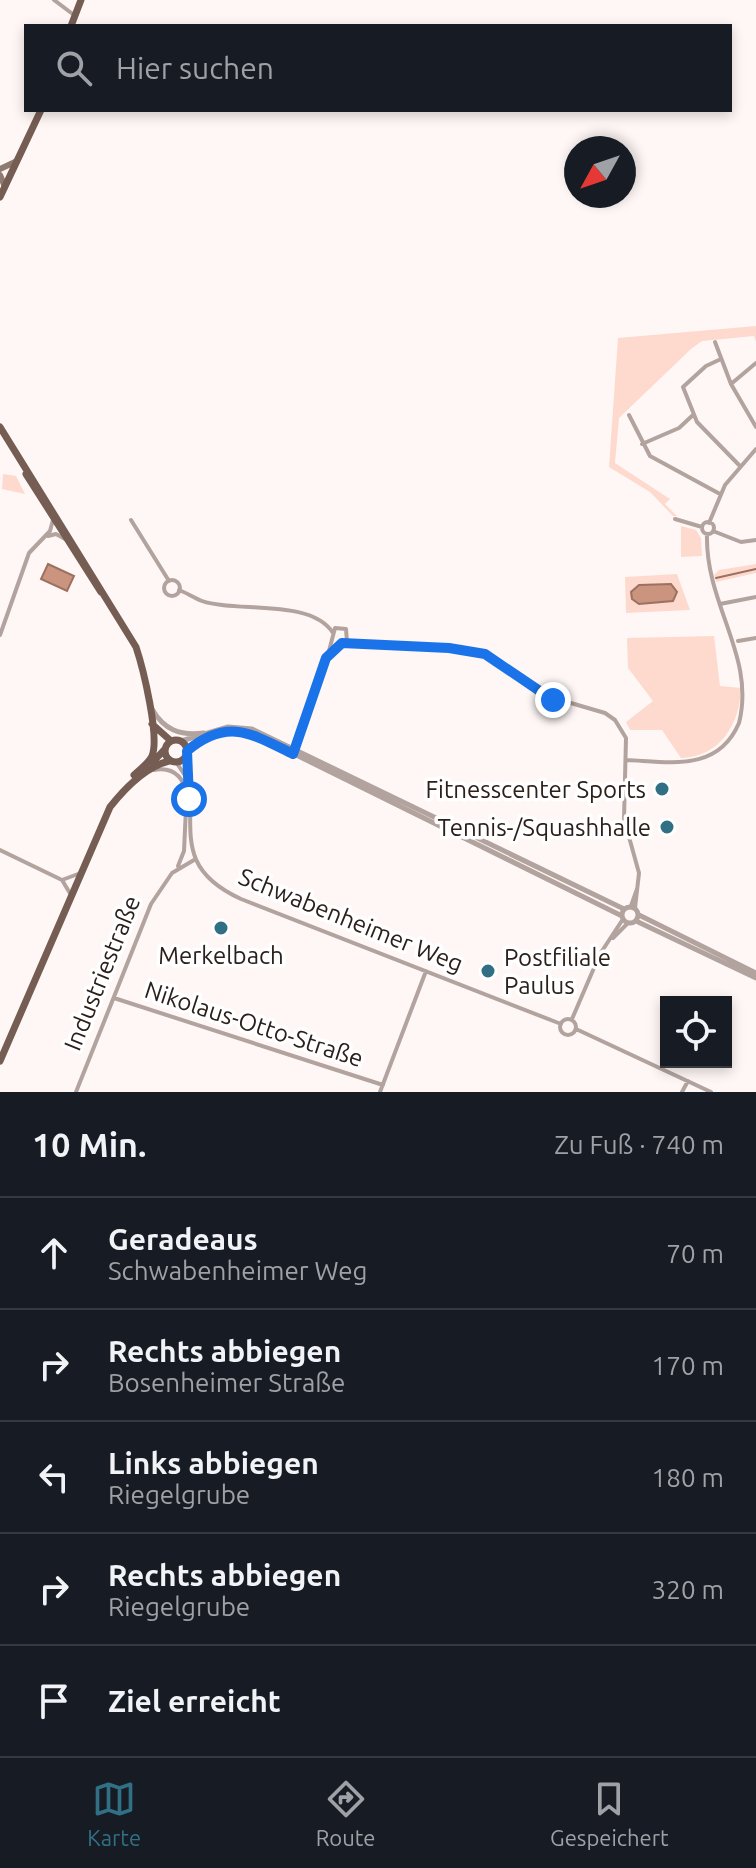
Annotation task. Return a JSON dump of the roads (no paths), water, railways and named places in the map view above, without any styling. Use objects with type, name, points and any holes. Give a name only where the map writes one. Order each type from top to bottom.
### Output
[{"type":"main road","points":[[72,24],[81,0]]},
{"type":"main road","points":[[0,197],[3,185],[20,159],[40,112]]},
{"type":"main road","points":[[3,185],[0,172],[20,159]]},
{"type":"main road","points":[[0,427],[136,647],[151,723],[152,756],[110,807],[0,1061]]},
{"type":"main road","points":[[13,448],[67,541],[110,603]]},
{"type":"main road","points":[[151,723],[167,746],[173,762]]},
{"type":"main road","points":[[181,741],[186,754],[135,777],[167,746],[181,741]]},
{"type":"street","points":[[54,0],[74,16]]},
{"type":"street","points":[[715,342],[731,384],[756,427]]},
{"type":"street","points":[[721,359],[706,366],[683,385],[693,415],[739,465]]},
{"type":"street","points":[[731,384],[756,363]]},
{"type":"street","points":[[629,415],[650,456],[720,494]]},
{"type":"street","points":[[642,444],[679,428],[693,415]]},
{"type":"street","points":[[702,527],[709,523],[720,494],[739,465],[756,449]]},
{"type":"street","points":[[0,635],[29,553],[52,528],[51,515]]},
{"type":"street","points":[[627,760],[690,762],[708,758],[723,747],[740,720],[746,696],[738,641],[720,604],[708,568],[707,534],[702,527],[675,519]]},
{"type":"street","points":[[131,520],[169,581],[176,582],[179,590],[202,601],[293,611],[320,621],[333,633]]},
{"type":"street","points":[[709,523],[713,531],[741,542],[756,540]]},
{"type":"street","points":[[707,534],[713,531]]},
{"type":"street","points":[[45,537],[56,534],[67,541]]},
{"type":"street","points":[[169,581],[164,588],[167,594],[173,596],[179,590]]},
{"type":"street","points":[[720,604],[756,597]]},
{"type":"street","points":[[294,752],[333,633],[341,626],[346,629],[347,642]]},
{"type":"street","points":[[738,641],[756,638]]},
{"type":"street","points":[[329,651],[347,642],[449,648],[485,654],[540,694],[605,713],[615,720],[626,738],[624,819],[637,859],[638,887],[627,913],[606,945],[572,1019],[561,1024]]},
{"type":"street","points":[[147,696],[156,715],[169,729],[186,735],[209,733]]},
{"type":"street","points":[[181,741],[228,727],[245,727],[756,976]]},
{"type":"street","points":[[194,860],[188,827],[190,779],[186,754],[214,734],[239,730],[294,752]]},
{"type":"street","points":[[173,762],[187,776],[189,799]]},
{"type":"street","points":[[135,777],[158,769],[173,771],[185,784],[189,799]]},
{"type":"street","name":"Industriestraße","points":[[76,1092],[151,904],[184,851],[189,799]]},
{"type":"street","points":[[0,850],[62,880],[71,895]]},
{"type":"street","name":"Industriestraße","points":[[172,873],[194,860]]},
{"type":"street","name":"Schwabenheimer Weg","points":[[194,860],[215,884],[241,899],[561,1024],[565,1034],[576,1029]]},
{"type":"street","points":[[62,880],[81,872]]},
{"type":"street","points":[[627,913],[637,918]]},
{"type":"street","points":[[380,1092],[426,970]]},
{"type":"street","name":"Nikolaus-Otto-Straße","points":[[114,998],[383,1085]]},
{"type":"street","points":[[572,1019],[576,1029],[711,1092]]},
{"type":"street","points":[[682,1092],[688,1081]]},
{"type":"waterway","points":[[716,578],[756,569]]},
{"type":"place","name":"Fitnesscenter Sports","points":[[662,789]]},
{"type":"place","name":"Tennis-/Squashhalle","points":[[667,827]]},
{"type":"place","name":"Merkelbach","points":[[221,928]]},
{"type":"place","name":"Postfiliale Paulus","points":[[488,971]]}]
